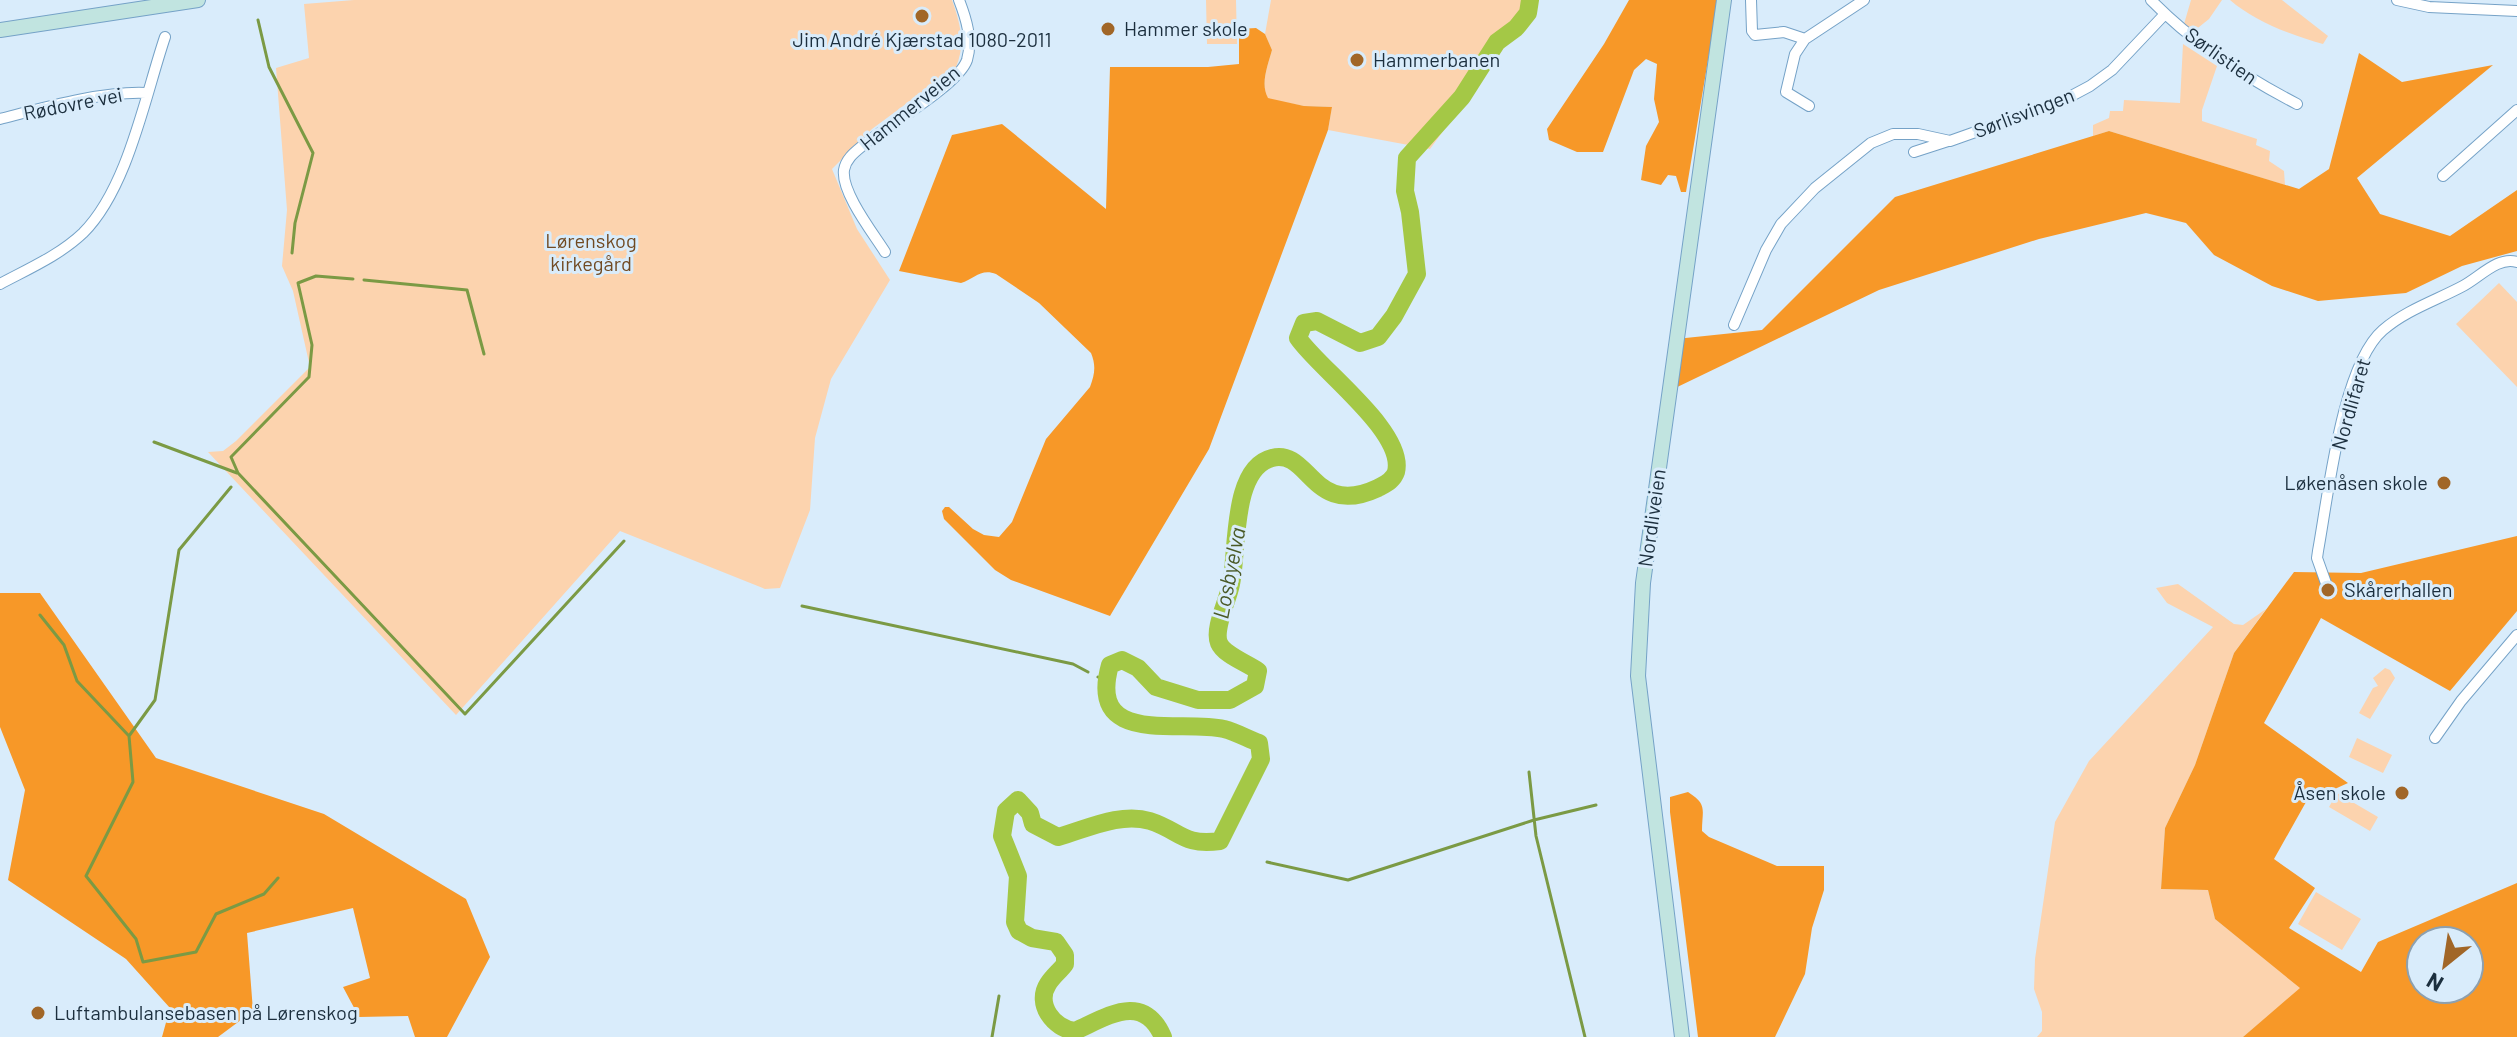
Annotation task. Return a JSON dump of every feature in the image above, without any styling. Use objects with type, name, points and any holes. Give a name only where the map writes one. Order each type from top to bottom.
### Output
[{"type":"main road","name":"Nordliveien","points":[[1682,1037],[1641,714],[1638,653],[1643,583],[1724,0]]},
{"type":"main road","points":[[0,30],[189,1]]},
{"type":"street","name":"Hammerveien","points":[[885,252],[850,196],[843,171],[848,159],[861,147],[961,70],[967,60],[969,40],[966,18],[959,0]]},
{"type":"street","points":[[1751,0],[1751,22],[1755,35],[1784,32],[1805,39]]},
{"type":"street","points":[[1809,106],[1786,92],[1795,54],[1805,39],[1864,0]]},
{"type":"street","name":"Sørlistien","points":[[2151,0],[2233,68],[2297,104]]},
{"type":"street","points":[[2397,0],[2429,7],[2517,11]]},
{"type":"street","name":"Sørlisvingen","points":[[1914,152],[2060,102],[2090,86],[2112,70],[2165,14]]},
{"type":"street","points":[[0,284],[54,255],[82,234],[98,215],[116,186],[165,37]]},
{"type":"street","name":"Rødovre vei","points":[[0,119],[92,99],[132,92],[146,93]]},
{"type":"street","points":[[2443,176],[2517,110]]},
{"type":"street","name":"Sørlisvingen","points":[[1734,325],[1766,250],[1781,224],[1815,188],[1871,143],[1893,134],[1918,134],[1950,141]]},
{"type":"street","name":"Nordlifaret","points":[[2327,586],[2317,558],[2318,551],[2342,426],[2365,351],[2382,331],[2418,308],[2465,285],[2500,262],[2508,259],[2517,262]]},
{"type":"street","points":[[2435,738],[2461,701],[2517,635]]},
{"type":"green space","name":"Lørenskog kirkegård","points":[[354,0],[952,0],[961,33],[961,50],[956,67],[872,129],[832,169],[857,229],[890,280],[831,379],[815,438],[810,510],[780,588],[765,589],[620,531],[456,715],[208,452],[223,451],[236,441],[310,367],[293,291],[282,266],[287,210],[276,68],[309,58],[304,4]]},
{"type":"green space","points":[[1206,0],[1236,0],[1237,44],[1207,44]]},
{"type":"green space","name":"Hammerbanen","points":[[1271,0],[1539,0],[1430,149],[1328,130],[1332,107],[1304,106],[1268,99],[1265,81],[1272,50],[1265,34]]},
{"type":"green space","points":[[2191,0],[2222,0],[2209,19],[2194,31],[2184,24]]},
{"type":"green space","points":[[2230,0],[2282,0],[2328,36],[2323,44],[2299,37],[2262,21]]},
{"type":"green space","points":[[2183,44],[2217,66],[2202,110],[2202,121],[2257,139],[2256,145],[2270,151],[2269,161],[2284,171],[2285,185],[2109,131],[2093,136],[2093,125],[2109,118],[2110,111],[2123,111],[2124,100],[2180,103]]},
{"type":"green space","points":[[2499,283],[2517,302],[2517,387],[2456,324]]},
{"type":"green space","points":[[2178,584],[2234,624],[2243,625],[2266,609],[2234,653],[2195,765],[2165,828],[2161,889],[2208,890],[2215,919],[2301,988],[2243,1037],[2037,1037],[2042,1031],[2042,1012],[2034,989],[2035,959],[2055,822],[2089,761],[2213,627],[2167,603],[2156,588]]},
{"type":"green space","points":[[2385,668],[2395,678],[2370,719],[2359,713],[2373,688],[2378,686],[2373,678]]},
{"type":"green space","points":[[2357,738],[2392,755],[2383,773],[2349,757]]},
{"type":"green space","points":[[2337,793],[2378,817],[2370,831],[2329,807]]},
{"type":"green space","points":[[2316,892],[2361,919],[2342,950],[2298,924]]},
{"type":"shaded area","points":[[1629,0],[1718,0],[1686,192],[1681,192],[1676,176],[1668,175],[1661,185],[1641,180],[1646,146],[1659,122],[1654,99],[1657,64],[1646,59],[1634,70],[1603,152],[1577,152],[1549,140],[1547,129],[1604,44]]},
{"type":"shaded area","points":[[1256,28],[1265,34],[1272,50],[1265,81],[1268,98],[1304,106],[1332,107],[1328,130],[1209,449],[1110,616],[1011,580],[995,570],[944,519],[942,511],[949,507],[973,529],[984,535],[999,537],[1012,522],[1046,439],[1090,387],[1094,370],[1091,353],[1039,303],[996,274],[982,273],[961,283],[899,271],[952,135],[1002,124],[1106,209],[1110,67],[1239,64],[1239,29]]},
{"type":"shaded area","points":[[2359,53],[2402,82],[2493,65],[2357,178],[2380,214],[2450,236],[2517,190],[2517,251],[2462,266],[2406,293],[2318,301],[2272,286],[2214,255],[2186,223],[2146,213],[2039,239],[1879,290],[1669,391],[1676,339],[1762,330],[1895,197],[2109,131],[2299,189],[2329,169]]},
{"type":"shaded area","points":[[2517,536],[2517,611],[2450,691],[2321,618],[2264,723],[2348,783],[2306,802],[2274,859],[2315,888],[2289,928],[2361,972],[2378,942],[2405,931],[2405,1005],[2485,1005],[2485,925],[2418,925],[2517,883],[2517,1037],[2243,1037],[2300,988],[2215,919],[2208,890],[2161,889],[2165,828],[2195,765],[2234,653],[2294,572],[2361,573]]},
{"type":"shaded area","points":[[0,593],[40,593],[156,758],[324,814],[466,899],[490,957],[447,1037],[415,1037],[408,1016],[359,1017],[343,987],[370,978],[353,908],[247,933],[253,1011],[218,1037],[162,1037],[170,1008],[126,959],[8,880],[25,790],[0,727]]},
{"type":"shaded area","points":[[1688,792],[1701,804],[1702,831],[1709,837],[1777,866],[1824,866],[1824,890],[1812,928],[1805,974],[1775,1037],[1698,1037],[1670,812],[1670,797]]},
{"type":"waterway","name":"Losbyelva","points":[[1163,1037],[1155,1023],[1135,1011],[1112,1015],[1075,1031],[1060,1026],[1049,1014],[1045,1007],[1045,992],[1065,964],[1065,955],[1056,942],[1032,938],[1019,931],[1015,922],[1018,876],[1002,836],[1006,811],[1018,800],[1030,813],[1033,824],[1058,837],[1104,823],[1139,819],[1160,825],[1189,840],[1220,841],[1261,759],[1259,743],[1224,729],[1162,726],[1124,719],[1112,708],[1106,691],[1110,665],[1122,660],[1138,668],[1156,687],[1198,700],[1230,700],[1255,686],[1258,671],[1226,651],[1218,637],[1219,622],[1231,584],[1239,513],[1249,477],[1259,465],[1272,458],[1285,458],[1325,489],[1339,495],[1356,495],[1378,488],[1395,475],[1396,456],[1375,420],[1298,338],[1304,323],[1317,321],[1360,343],[1378,337],[1394,316],[1417,274],[1405,191],[1407,158],[1462,97],[1497,42],[1516,28],[1528,13],[1530,0]]},
{"type":"waterway","points":[[258,20],[269,67],[313,153],[295,223],[292,253]]},
{"type":"waterway","points":[[353,279],[316,276],[298,283],[312,345],[309,377],[231,457],[238,473],[465,714],[624,541]]},
{"type":"waterway","points":[[364,280],[467,290],[484,354]]},
{"type":"waterway","points":[[154,442],[237,473]]},
{"type":"waterway","points":[[231,487],[179,550],[155,700],[129,736],[133,782],[86,876],[136,939],[143,962],[196,952],[216,914],[264,894],[278,878]]},
{"type":"waterway","points":[[802,606],[1073,664],[1088,672]]},
{"type":"waterway","points":[[40,615],[64,645],[77,681],[129,736]]},
{"type":"waterway","points":[[1098,677],[1106,681]]},
{"type":"waterway","points":[[1529,772],[1536,836],[1585,1037]]},
{"type":"waterway","points":[[1267,862],[1348,880],[1534,820],[1596,805]]},
{"type":"waterway","points":[[992,1037],[999,996]]},
{"type":"place","name":"Jim André Kjærstad 1080-2011","points":[[922,16]]},
{"type":"place","name":"Hammer skole","points":[[1108,29]]},
{"type":"place","name":"Hammerbanen","points":[[1357,60]]},
{"type":"place","name":"Løkenåsen skole","points":[[2444,483]]},
{"type":"place","name":"Skårerhallen","points":[[2328,590]]},
{"type":"place","name":"Åsen skole","points":[[2402,793]]},
{"type":"place","name":"Luftambulansebasen på Lørenskog","points":[[38,1013]]}]
